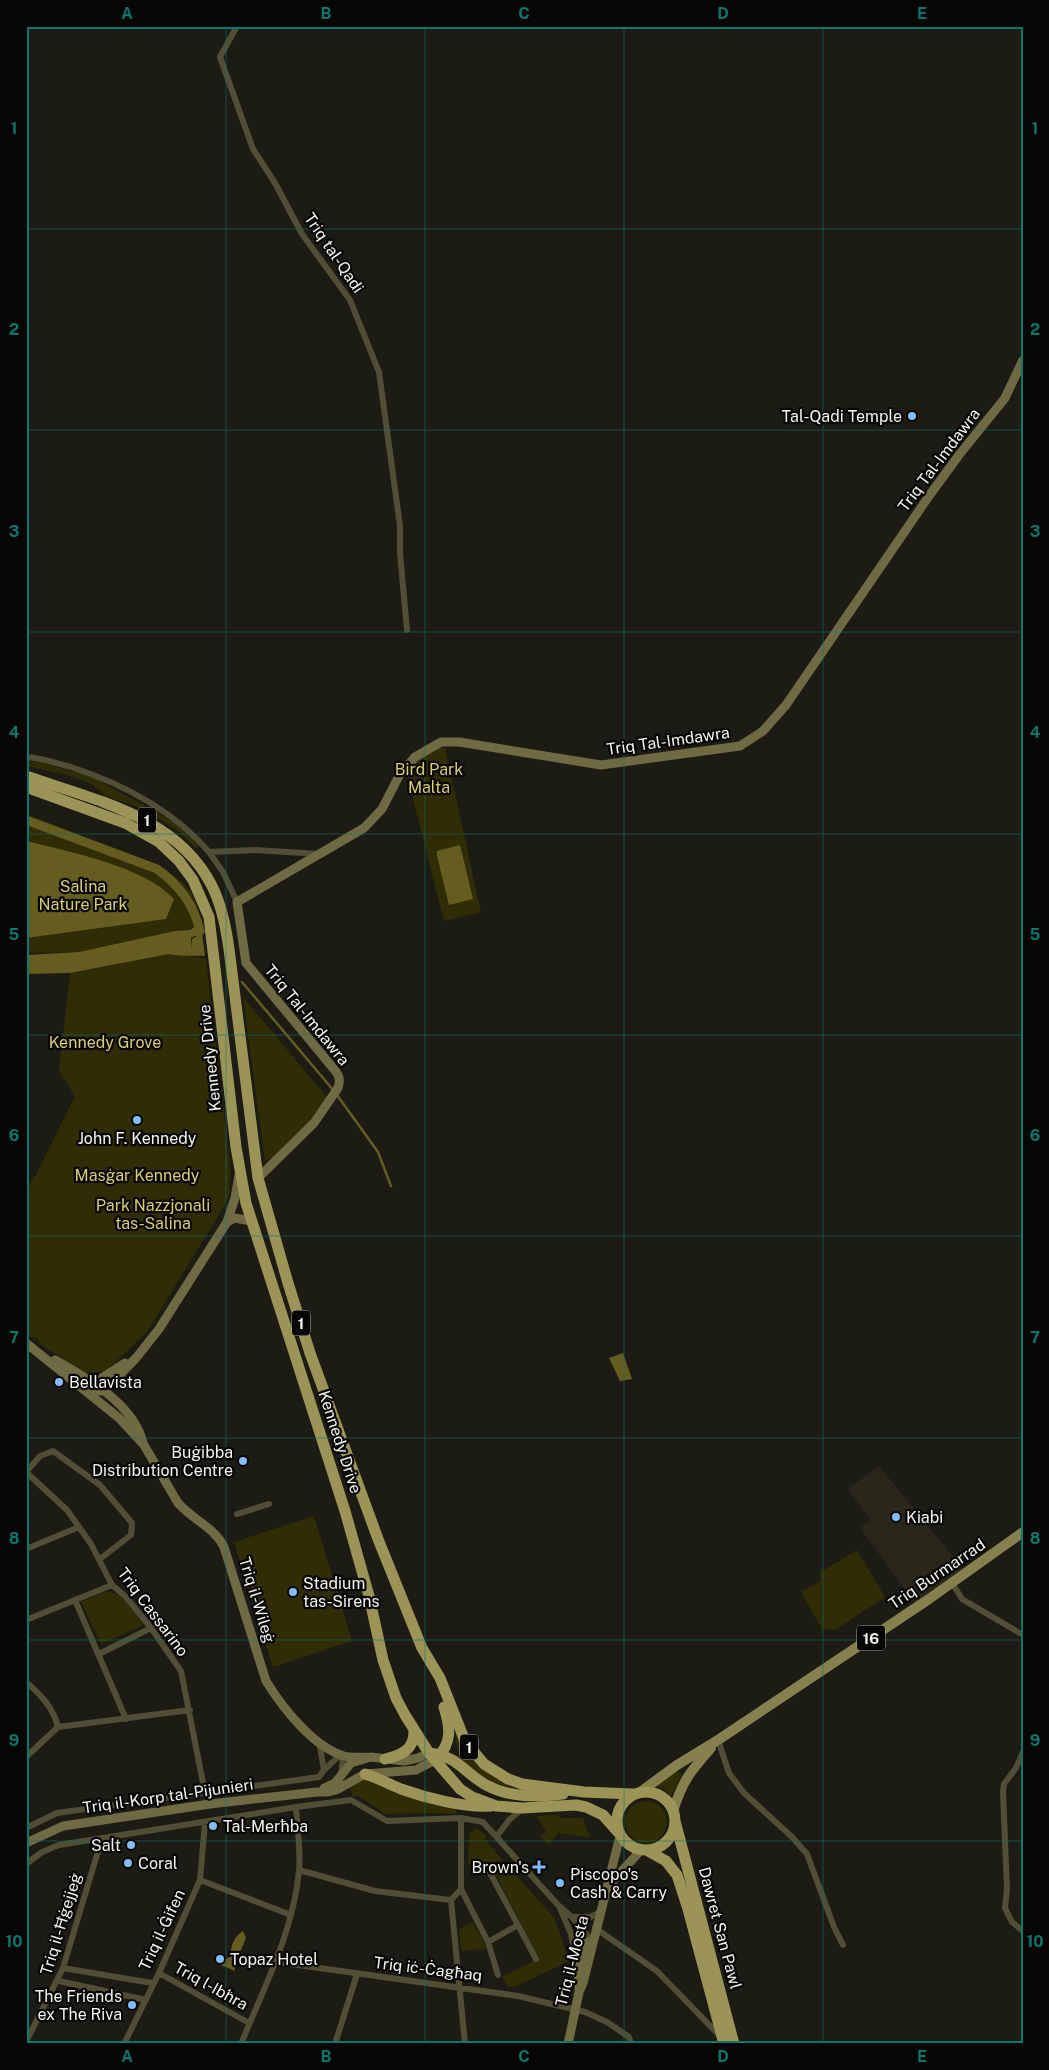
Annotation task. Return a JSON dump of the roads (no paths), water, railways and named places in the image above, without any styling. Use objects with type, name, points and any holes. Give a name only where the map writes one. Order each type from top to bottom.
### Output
[{"type":"highway","name":"Kennedy Drive","points":[[26,776],[130,812],[148,821],[179,842],[200,866],[212,887],[224,918],[258,1178],[310,1353],[378,1539],[422,1648],[440,1678],[465,1741],[484,1764],[508,1779],[522,1784],[584,1792],[636,1793]]},
{"type":"highway","name":"Kennedy Drive","points":[[26,787],[125,823],[159,842],[179,861],[193,880],[210,917],[239,1175],[251,1221],[346,1510],[369,1596],[383,1660],[396,1698],[414,1731],[460,1788],[472,1797],[496,1806],[522,1808],[576,1805],[586,1807],[603,1815],[619,1834]]},
{"type":"highway","points":[[415,1630],[450,1726],[447,1741],[435,1756]]},
{"type":"highway","points":[[385,1759],[402,1755],[414,1740],[414,1731]]},
{"type":"highway","points":[[435,1756],[448,1756],[487,1785],[509,1793],[526,1796],[584,1792]]},
{"type":"highway","points":[[365,1774],[402,1789],[455,1803],[473,1807],[496,1806]]},
{"type":"highway","name":"1","points":[[636,1793],[647,1792],[663,1797],[674,1816]]},
{"type":"highway","points":[[619,1834],[617,1815],[624,1801],[636,1793]]},
{"type":"highway","points":[[644,1851],[664,1844],[670,1838],[674,1816]]},
{"type":"highway","name":"Dawret San Pawl","points":[[674,1816],[734,2044]]},
{"type":"highway","name":"1","points":[[619,1834],[627,1844],[644,1851]]},
{"type":"highway","name":"Dawret San Pawl","points":[[644,1851],[666,1861],[677,1875],[688,1909],[723,2042]]},
{"type":"main road","name":"Triq Burmarrad","points":[[636,1793],[952,1583],[1023,1532]]},
{"type":"main road","name":"Triq Burmarrad","points":[[674,1816],[680,1790],[687,1775],[718,1740]]},
{"type":"street","name":"Triq tal-Qadi","points":[[237,26],[220,57],[253,149],[274,182],[302,234],[350,300],[379,372],[400,526],[400,553],[407,630]]},
{"type":"street","name":"Triq Tal-Imdawra","points":[[237,902],[364,828],[382,809],[400,774],[408,763],[424,750],[440,742],[459,742],[601,765],[732,748],[754,738],[763,731],[786,705],[929,496],[959,454],[1005,398],[1023,360]]},
{"type":"street","name":"Triq Tal-Imdawra","points":[[29,757],[44,759],[98,776],[148,801],[193,833],[223,872],[237,902],[246,963],[339,1075],[340,1082],[338,1088],[314,1123],[258,1178]]},
{"type":"street","points":[[209,852],[255,850],[319,854]]},
{"type":"street","points":[[95,1389],[145,1347],[159,1329],[227,1222],[236,1198],[239,1175]]},
{"type":"street","points":[[227,1222],[235,1218],[251,1221]]},
{"type":"street","name":"Triq il-Wileġ","points":[[29,1345],[130,1415],[141,1432],[144,1445]]},
{"type":"street","name":"Triq il-Wileġ","points":[[95,1389],[144,1445],[178,1504],[219,1537],[224,1547],[266,1681],[278,1700],[296,1722],[319,1742],[345,1758],[365,1774]]},
{"type":"street","points":[[26,1472],[40,1456],[54,1451],[100,1485],[109,1494],[132,1523],[131,1535],[100,1560]]},
{"type":"street","name":"Triq Cassarino","points":[[26,1472],[67,1510],[100,1560],[112,1585],[126,1597],[151,1628],[181,1671],[205,1793]]},
{"type":"street","points":[[237,1514],[269,1504]]},
{"type":"street","points":[[26,1549],[79,1526]]},
{"type":"street","points":[[952,1583],[962,1599],[1023,1635]]},
{"type":"street","points":[[26,1620],[112,1585]]},
{"type":"street","points":[[75,1600],[126,1719]]},
{"type":"street","points":[[98,1654],[151,1628]]},
{"type":"street","points":[[26,1682],[44,1698],[56,1717],[58,1727]]},
{"type":"street","points":[[26,1757],[58,1727],[190,1710]]},
{"type":"street","points":[[718,1740],[729,1773],[744,1793],[792,1837],[807,1854],[834,1927],[843,1945]]},
{"type":"street","points":[[319,1742],[324,1770]]},
{"type":"street","points":[[1023,1752],[1016,1768],[1004,1784],[1002,1792],[1007,1889],[1005,1908],[1012,1922],[1023,1931]]},
{"type":"street","points":[[26,1828],[57,1812],[319,1777],[324,1770],[345,1758],[371,1757],[404,1762],[435,1756]]},
{"type":"street","points":[[365,1774],[416,1770],[435,1756]]},
{"type":"street","name":"Triq il-Korp tal-Pijunieri","points":[[317,1792],[335,1783],[341,1776],[345,1758]]},
{"type":"street","name":"Triq il-Korp tal-Pijunieri","points":[[26,1843],[63,1826],[206,1805],[328,1792],[336,1790],[365,1774]]},
{"type":"street","points":[[26,1864],[42,1852],[59,1845],[296,1806],[352,1800],[387,1821],[462,1818],[483,1822],[592,1941]]},
{"type":"street","points":[[240,2044],[277,1962],[291,1915],[299,1870],[296,1806]]},
{"type":"street","points":[[497,1836],[509,1820],[522,1808]]},
{"type":"street","points":[[462,1818],[461,1889],[488,1942],[498,1975]]},
{"type":"street","name":"Triq il-Ġifen","points":[[124,2044],[159,1973],[200,1880],[205,1822]]},
{"type":"street","name":"Triq il-Mosta","points":[[568,2044],[579,1992],[592,1948],[595,1928],[608,1887],[619,1834]]},
{"type":"street","name":"Triq il-Ħġejjeġ","points":[[26,2042],[64,1968],[102,1838]]},
{"type":"street","name":"Triq il-Mosta","points":[[608,1887],[644,1851]]},
{"type":"street","points":[[299,1870],[375,1890],[451,1900]]},
{"type":"street","points":[[488,1870],[536,1959]]},
{"type":"street","points":[[200,1880],[291,1915]]},
{"type":"street","points":[[461,1889],[451,1900],[465,2044]]},
{"type":"street","points":[[558,1904],[570,1934],[578,1967],[579,1992]]},
{"type":"street","points":[[572,1918],[590,1917],[600,1912]]},
{"type":"street","points":[[488,1942],[518,1925]]},
{"type":"street","points":[[595,1928],[657,1971],[723,2042]]},
{"type":"street","points":[[570,1934],[583,1942],[592,1941]]},
{"type":"street","points":[[578,1967],[585,1944],[592,1941]]},
{"type":"street","name":"Triq iċ-Ċagħaq","points":[[277,1962],[496,1991],[575,2010],[607,2022],[629,2037],[631,2044]]},
{"type":"street","points":[[64,1968],[152,1984]]},
{"type":"street","name":"Triq l-Ibħra","points":[[159,1973],[249,2023]]},
{"type":"street","points":[[335,2044],[357,1974]]},
{"type":"street","points":[[59,1981],[146,2000]]},
{"type":"waterway","points":[[26,820],[157,869],[172,881],[189,903],[200,931],[197,932]]},
{"type":"waterway","points":[[242,982],[334,1091]]},
{"type":"waterway","points":[[337,1095],[378,1152],[391,1186]]},
{"type":"place","name":"Tal-Qadi Temple","points":[[912,416]]},
{"type":"place","name":"John F. Kennedy","points":[[137,1120]]},
{"type":"place","name":"Bellavista","points":[[59,1382]]},
{"type":"place","name":"Buġibba Distribution Centre","points":[[243,1461]]},
{"type":"place","name":"Kiabi","points":[[896,1517]]},
{"type":"place","name":"Stadium tas-Sirens","points":[[293,1592]]},
{"type":"place","name":"Tal-Merħba","points":[[213,1826]]},
{"type":"place","name":"Salt","points":[[131,1845]]},
{"type":"place","name":"Coral","points":[[128,1863]]},
{"type":"place","name":"Brown's","points":[[539,1867]]},
{"type":"place","name":"Piscopo's Cash & Carry","points":[[560,1883]]},
{"type":"place","name":"Topaz Hotel","points":[[220,1959]]},
{"type":"place","name":"The Friends ex The Riva","points":[[132,2005]]},
{"type":"park label","name":"Bird Park Malta","points":[[429,778]]},
{"type":"park label","name":"Salina Nature Park","points":[[83,895]]},
{"type":"park label","name":"Kennedy Grove","points":[[105,1042]]},
{"type":"park label","name":"Masġar Kennedy","points":[[137,1175]]},
{"type":"park label","name":"Park Nazzjonali tas-Salina","points":[[153,1214]]}]
